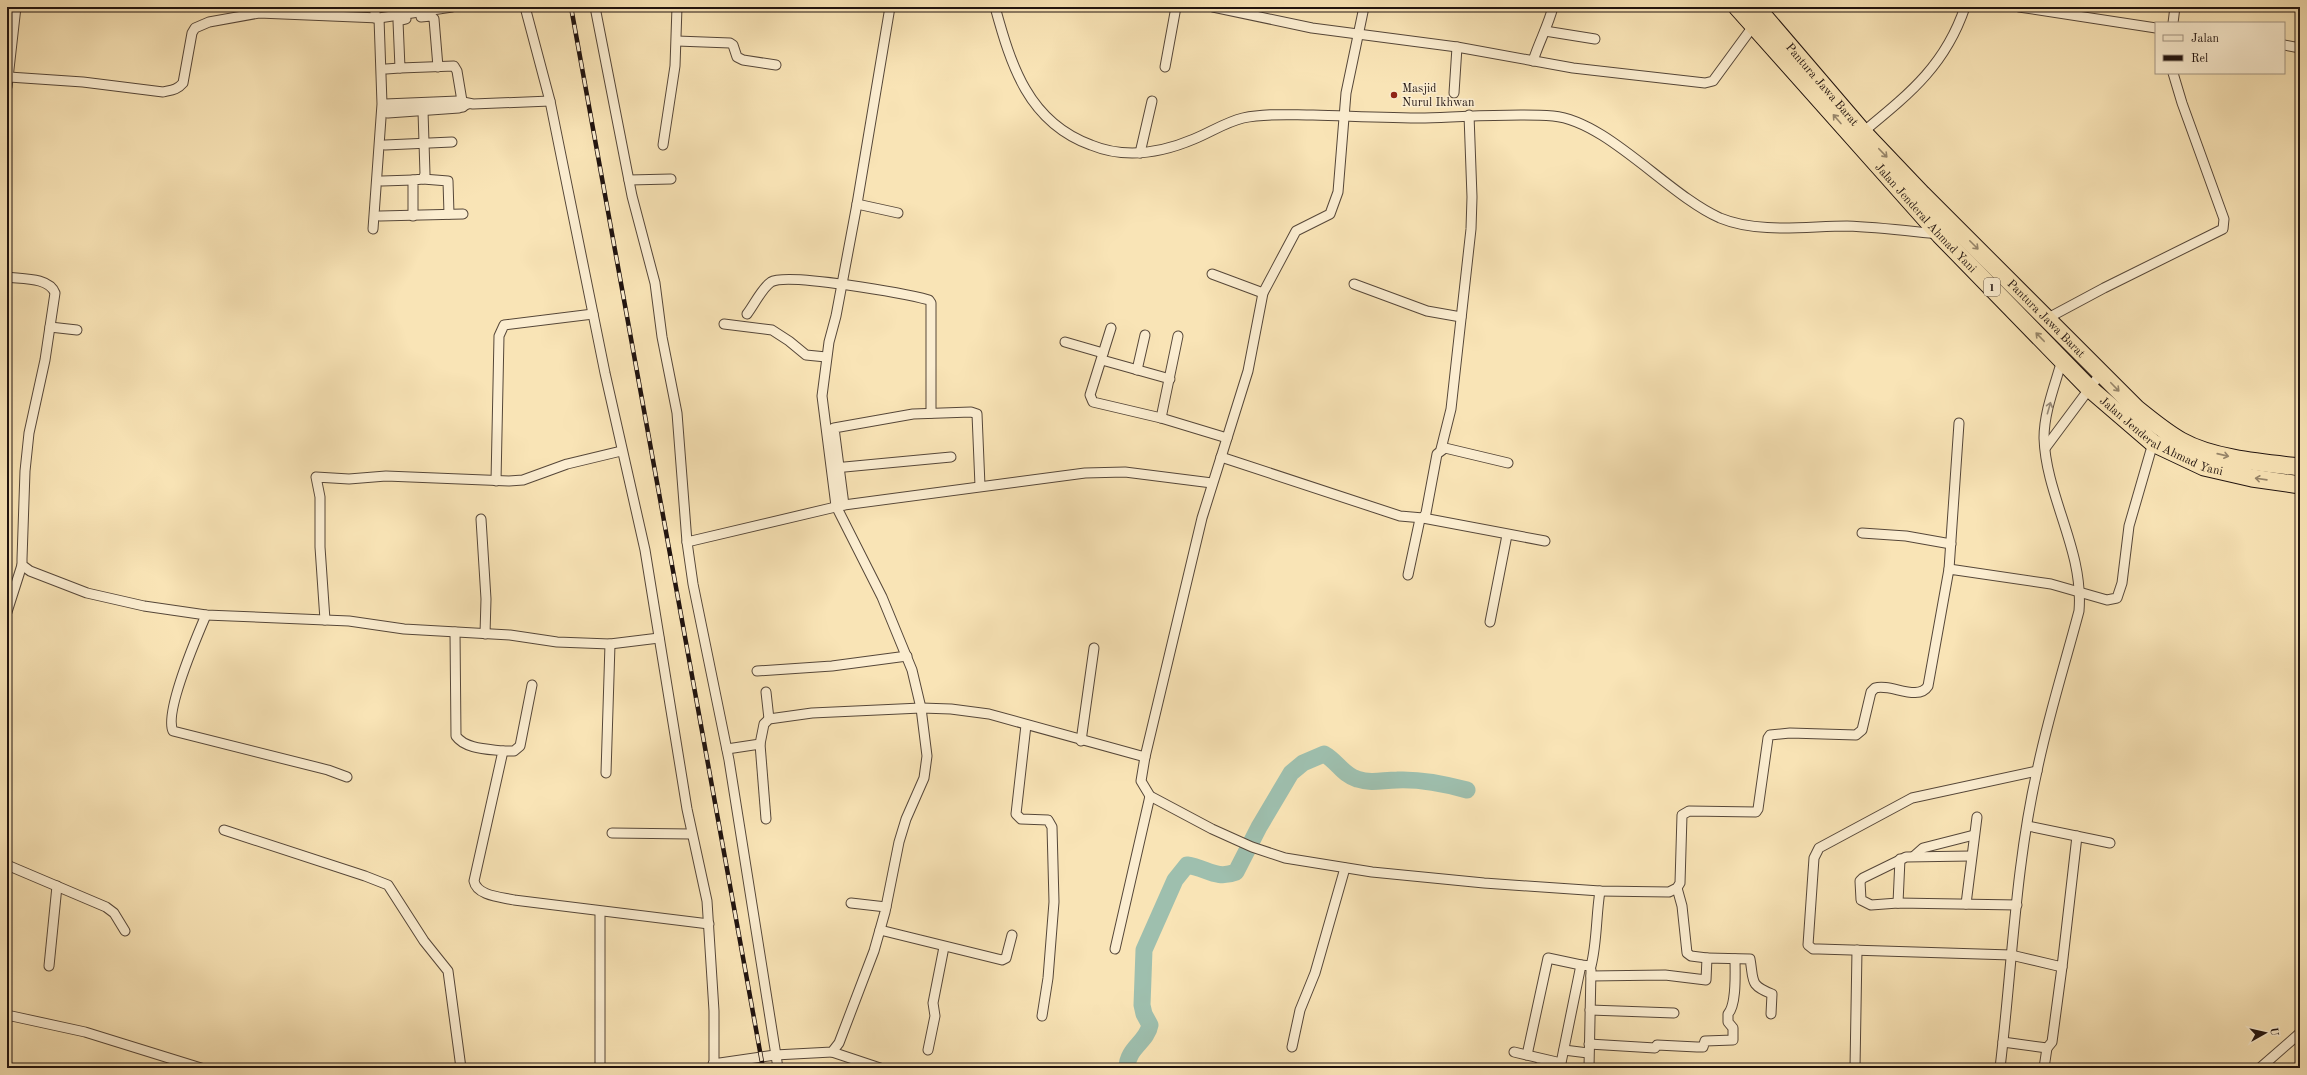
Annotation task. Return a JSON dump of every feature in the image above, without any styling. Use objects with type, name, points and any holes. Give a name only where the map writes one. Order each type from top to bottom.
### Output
[{"type":"highway","name":"Jalan Jenderal Ahmad Yani","points":[[1737,7],[1940,235],[2088,388],[2153,443],[2204,467],[2252,478],[2300,485]]},
{"type":"highway","name":"Pantura Jawa Barat","points":[[1756,7],[1863,132],[1922,194],[2048,318],[2137,409],[2162,430],[2182,442],[2224,456],[2300,468]]},
{"type":"street","points":[[7,87],[16,7]]},
{"type":"street","points":[[373,229],[382,104],[377,18],[375,7]]},
{"type":"street","points":[[9,77],[83,82],[163,92],[178,88],[183,83],[192,33],[195,28],[209,22],[259,10],[377,18],[452,7]]},
{"type":"street","points":[[525,7],[550,101],[621,451],[645,550],[691,834],[707,901],[714,1011],[714,1066],[775,1055],[832,1052],[880,1068]]},
{"type":"street","points":[[595,7],[629,180],[652,268],[662,337],[677,413],[687,542],[697,606],[727,749],[761,954],[778,1068]]},
{"type":"street","points":[[663,144],[672,98],[677,41],[677,7]]},
{"type":"street","points":[[832,1052],[839,1043],[852,1011],[880,930],[899,842],[906,819],[924,778],[926,743],[921,708],[907,656],[882,596],[840,506],[829,429],[822,396],[826,357],[857,204],[890,7]]},
{"type":"street","points":[[995,7],[1013,67],[1031,99],[1043,115],[1071,136],[1091,146],[1116,152],[1140,153],[1158,151],[1181,144],[1244,118],[1262,116],[1426,118],[1469,115],[1552,116],[1577,122],[1611,142],[1707,210],[1722,218],[1742,224],[1771,227],[1851,226],[1940,235]]},
{"type":"street","points":[[1164,67],[1176,7]]},
{"type":"street","points":[[1213,7],[1312,28],[1359,32],[1457,47],[1533,62],[1632,75],[1710,82],[1713,81],[1754,25]]},
{"type":"street","points":[[1364,7],[1351,64],[1339,185],[1334,207],[1325,217],[1296,231],[1263,293],[1248,371],[1202,518],[1145,757],[1141,781],[1150,796],[1212,829],[1252,847],[1285,858],[1345,868],[1484,883],[1600,891],[1669,892],[1677,888],[1680,883],[1682,815],[1689,811],[1756,812],[1758,810],[1768,738],[1770,735],[1790,733],[1856,735],[1862,730],[1871,692],[1875,688],[1918,693],[1925,690],[1928,686],[1949,569],[1959,423]]},
{"type":"street","points":[[1533,62],[1539,40],[1545,32],[1553,7]]},
{"type":"street","points":[[1863,132],[1923,80],[1934,68],[1948,46],[1965,7]]},
{"type":"street","points":[[2019,7],[2155,28]]},
{"type":"street","points":[[2173,22],[2175,7]]},
{"type":"street","points":[[400,68],[398,20],[431,16],[434,19],[438,67]]},
{"type":"street","points":[[1545,32],[1595,39]]},
{"type":"street","points":[[677,41],[730,43],[733,45],[737,57],[743,60],[776,65]]},
{"type":"street","points":[[2285,45],[2300,48]]},
{"type":"street","points":[[1454,93],[1457,47]]},
{"type":"street","points":[[386,69],[452,65],[455,68],[465,104]]},
{"type":"street","points":[[2048,318],[2104,288],[2223,229],[2224,219],[2182,103],[2173,74]]},
{"type":"street","points":[[424,179],[422,108],[465,104],[550,101]]},
{"type":"street","points":[[1140,153],[1152,101]]},
{"type":"street","points":[[1408,575],[1422,518],[1426,514],[1437,454],[1441,449],[1451,409],[1472,197],[1469,115]]},
{"type":"street","points":[[385,145],[452,142]]},
{"type":"street","points":[[382,181],[424,179],[448,181],[449,214]]},
{"type":"street","points":[[629,180],[671,179]]},
{"type":"street","points":[[413,180],[413,216]]},
{"type":"street","points":[[857,204],[898,213]]},
{"type":"street","points":[[380,216],[463,214]]},
{"type":"street","points":[[1212,274],[1263,293]]},
{"type":"street","points":[[7,277],[42,282],[54,289],[55,300],[29,433],[25,471],[22,565],[7,612]]},
{"type":"street","points":[[747,314],[767,287],[777,280],[842,284],[929,300],[931,303],[931,413]]},
{"type":"street","points":[[1354,284],[1427,311],[1461,317]]},
{"type":"street","points":[[496,481],[499,336],[502,328],[504,326],[593,314]]},
{"type":"street","points":[[724,324],[772,330],[789,341],[806,355],[826,357]]},
{"type":"street","points":[[50,327],[77,330]]},
{"type":"street","points":[[1111,328],[1090,395],[1093,402],[1161,418],[1228,438]]},
{"type":"street","points":[[1137,370],[1145,335]]},
{"type":"street","points":[[1161,418],[1178,336]]},
{"type":"street","points":[[1065,342],[1137,370],[1170,379]]},
{"type":"street","points":[[2000,1068],[2016,905],[2037,771],[2079,611],[2081,594],[2070,542],[2051,484],[2044,439],[2046,416],[2062,360]]},
{"type":"street","points":[[2046,447],[2088,388],[2101,373]]},
{"type":"street","points":[[829,429],[913,414],[977,414],[980,486]]},
{"type":"street","points":[[1949,569],[2051,584],[2081,594],[2108,600],[2117,598],[2121,592],[2129,526],[2153,443]]},
{"type":"street","points":[[1441,449],[1444,448],[1508,463]]},
{"type":"street","points":[[325,620],[320,548],[320,497],[316,477],[349,479],[386,476],[496,481],[523,480],[567,464],[621,451]]},
{"type":"street","points":[[834,468],[951,457]]},
{"type":"street","points":[[1221,457],[1400,516],[1422,518],[1545,541]]},
{"type":"street","points":[[687,542],[840,506],[980,486],[1104,472],[1125,472],[1212,483]]},
{"type":"street","points":[[481,519],[486,599],[485,634]]},
{"type":"street","points":[[1862,533],[1906,536],[1951,544]]},
{"type":"street","points":[[1490,622],[1507,535]]},
{"type":"street","points":[[22,565],[30,571],[87,593],[144,606],[206,615],[325,620],[557,642],[610,644],[659,638]]},
{"type":"street","points":[[206,615],[185,667],[170,719],[173,731],[328,770],[347,777]]},
{"type":"street","points":[[455,632],[456,736],[460,742],[469,746],[503,751],[514,751],[520,746],[532,685]]},
{"type":"street","points":[[606,773],[610,644]]},
{"type":"street","points":[[1081,741],[1094,648]]},
{"type":"street","points":[[757,671],[832,666],[907,656]]},
{"type":"street","points":[[766,692],[769,719]]},
{"type":"street","points":[[766,818],[760,744],[764,724],[769,719],[812,713],[921,708],[973,712],[1145,757]]},
{"type":"street","points":[[1026,725],[1016,814],[1021,819],[1048,820],[1052,827],[1054,902],[1048,978],[1042,1016]]},
{"type":"street","points":[[727,749],[760,744]]},
{"type":"street","points":[[503,751],[474,881],[475,886],[482,892],[514,900],[600,912],[709,924]]},
{"type":"street","points":[[2037,771],[1912,798],[1818,848],[1814,858],[1808,945],[1813,948],[2011,955],[2062,967]]},
{"type":"street","points":[[1115,949],[1150,796]]},
{"type":"street","points":[[1966,904],[1977,817]]},
{"type":"street","points":[[2028,826],[2110,843]]},
{"type":"street","points":[[224,830],[351,871],[388,885],[424,941],[448,971],[461,1068]]},
{"type":"street","points":[[612,833],[691,834]]},
{"type":"street","points":[[1914,856],[1923,848],[1974,835]]},
{"type":"street","points":[[2044,1068],[2047,1048],[2052,1042],[2077,836]]},
{"type":"street","points":[[1971,856],[1914,856],[1900,859],[1862,878],[1860,888],[1861,900],[1866,904],[1898,903],[2016,905]]},
{"type":"street","points":[[1898,903],[1900,859]]},
{"type":"street","points":[[7,865],[106,908],[114,913],[124,931]]},
{"type":"street","points":[[1292,1047],[1300,1010],[1315,973],[1345,868]]},
{"type":"street","points":[[49,966],[57,886]]},
{"type":"street","points":[[1677,888],[1682,906],[1687,953],[1691,956],[1707,958],[1750,959],[1752,979],[1756,986],[1772,994],[1771,1014]]},
{"type":"street","points":[[1589,1068],[1588,1049],[1591,971],[1594,953],[1595,918],[1600,891]]},
{"type":"street","points":[[851,903],[886,907]]},
{"type":"street","points":[[600,912],[600,1068]]},
{"type":"street","points":[[880,930],[944,947],[1004,960],[1012,935]]},
{"type":"street","points":[[928,1050],[934,1016],[933,1003],[944,947]]},
{"type":"street","points":[[1855,1068],[1857,950]]},
{"type":"street","points":[[1527,1055],[1548,958],[1581,965],[1591,971],[1665,975],[1706,980],[1707,958]]},
{"type":"street","points":[[1564,1050],[1655,1048],[1656,1045],[1703,1047],[1705,1041],[1733,1040],[1733,1028],[1728,1022],[1728,1014],[1731,1010],[1735,985],[1735,959]]},
{"type":"street","points":[[1514,1052],[1561,1063],[1581,965]]},
{"type":"street","points":[[1590,1010],[1674,1013]]},
{"type":"street","points":[[7,1015],[85,1032],[201,1068]]},
{"type":"street","points":[[2260,1068],[2300,1033]]},
{"type":"street","points":[[2003,1042],[2047,1048]]},
{"type":"waterway","points":[[1127,1068],[1130,1055],[1145,1036],[1150,1025],[1144,1014],[1142,1005],[1144,950],[1175,880],[1187,865],[1223,875],[1236,872],[1259,827],[1291,773],[1303,763],[1324,754],[1333,760],[1344,771],[1357,779],[1373,782],[1415,780],[1467,790]]},
{"type":"railway","points":[[571,7],[763,1068]]},
{"type":"place","name":"Masjid Nurul Ikhwan","points":[[1394,95]]}]
